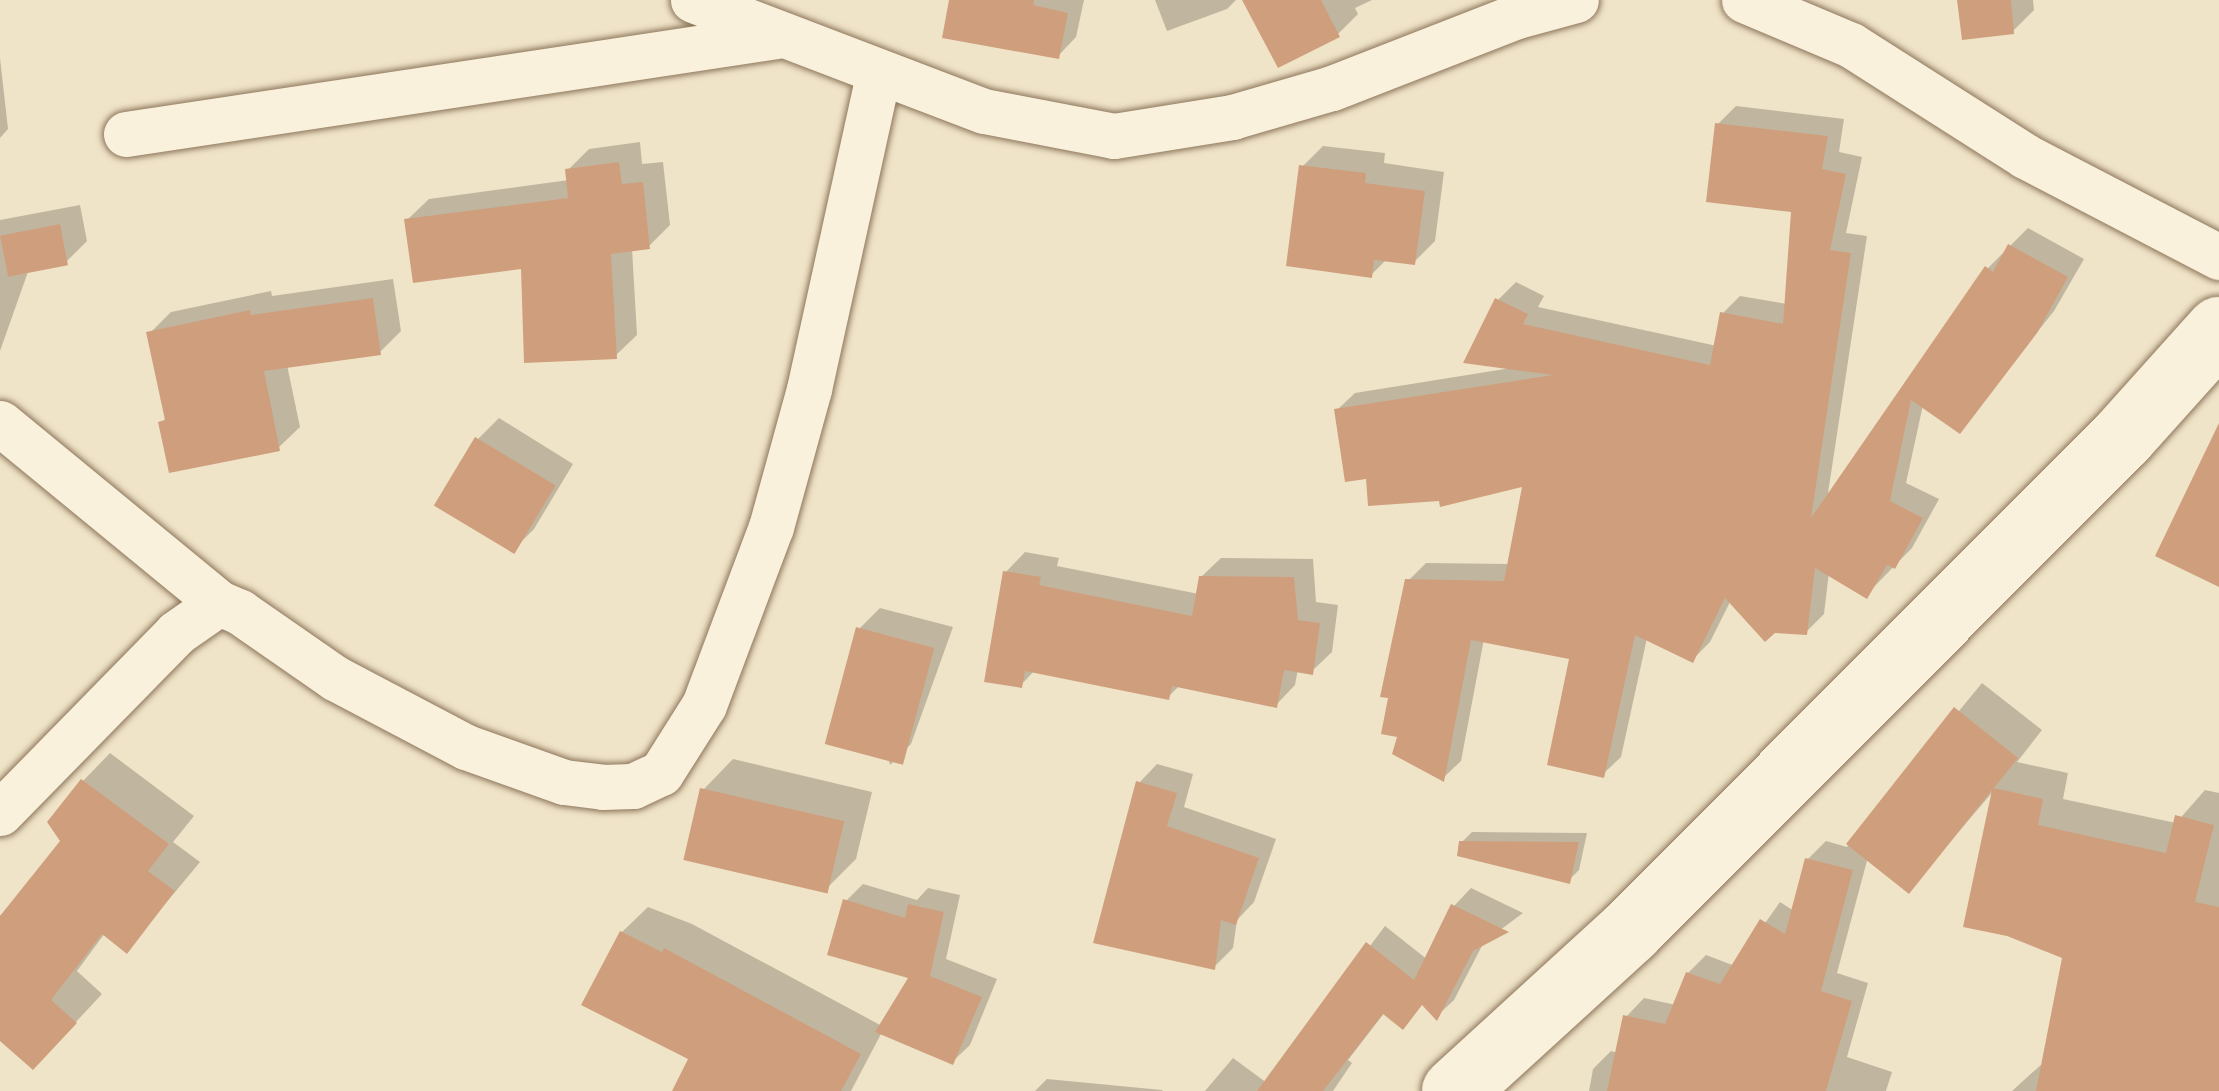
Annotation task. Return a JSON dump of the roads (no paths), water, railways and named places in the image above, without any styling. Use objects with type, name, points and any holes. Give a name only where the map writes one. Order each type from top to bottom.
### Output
[{"type":"street","points":[[693,0],[777,36],[984,111],[1114,136],[1232,117],[1312,94],[1517,16],[1576,0]]},
{"type":"street","points":[[1744,0],[1851,45],[2025,155],[2219,257]]},
{"type":"street","points":[[126,134],[777,36]]},
{"type":"street","points":[[0,423],[219,603],[254,621],[335,678],[466,747],[564,782],[602,788],[633,786],[662,773],[704,705],[771,527],[809,389],[878,74]]},
{"type":"street","points":[[1455,1091],[1630,931],[2123,437],[2219,330]]},
{"type":"street","points":[[0,813],[176,633],[219,603]]}]
